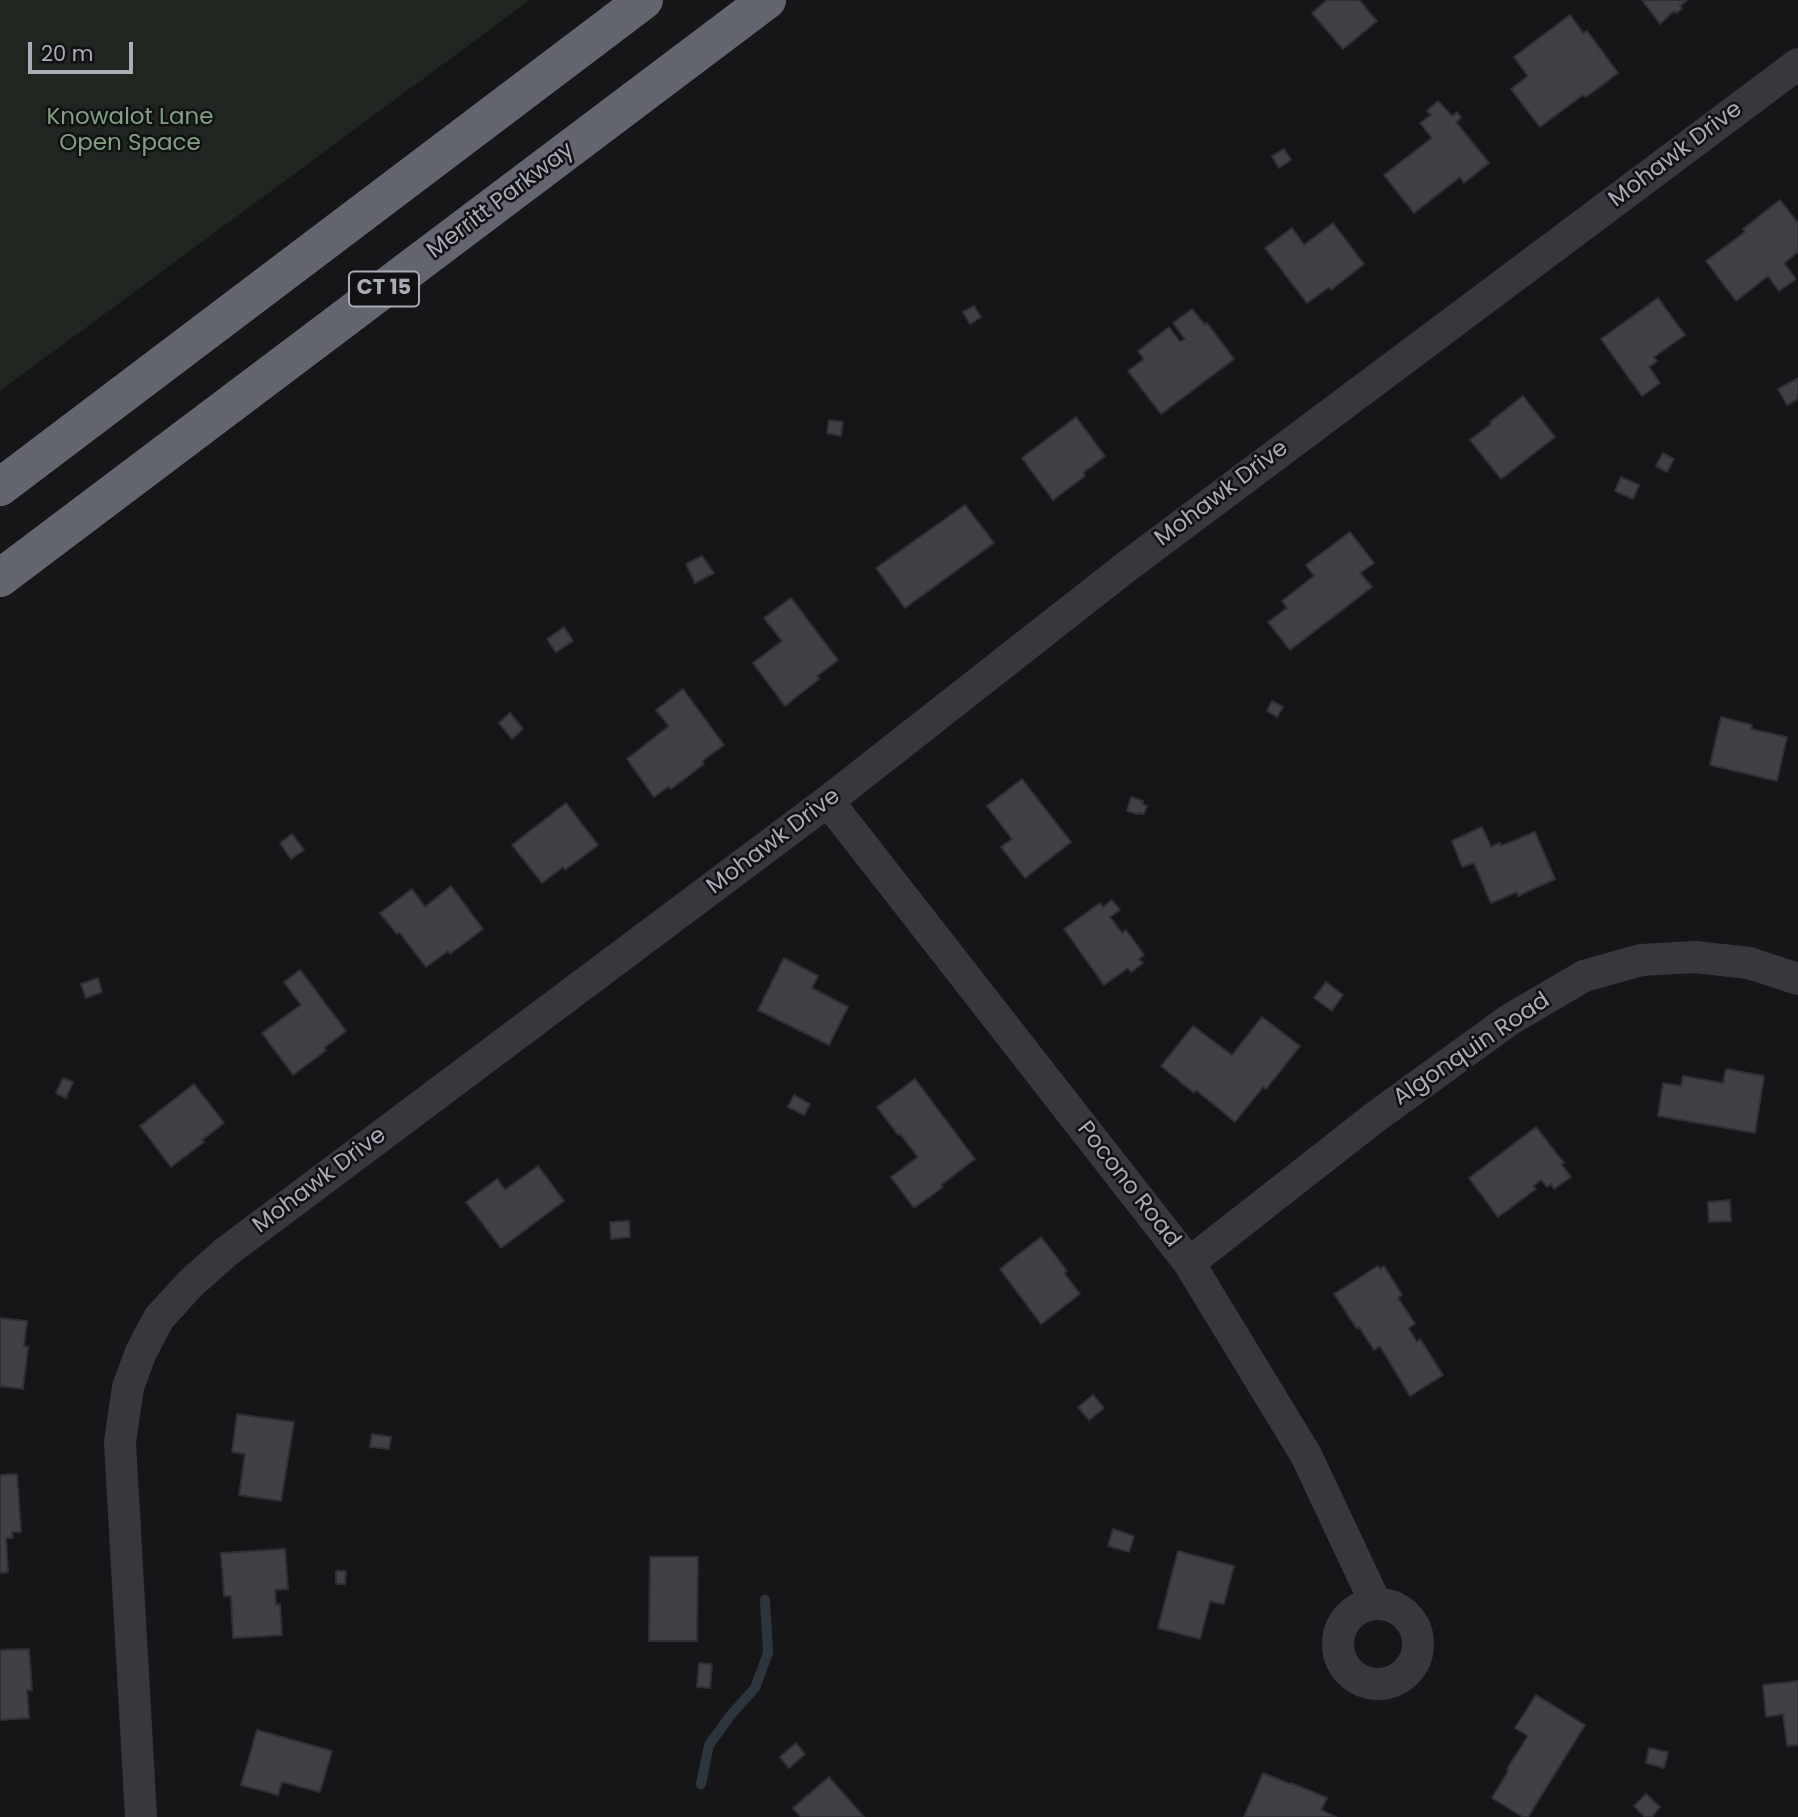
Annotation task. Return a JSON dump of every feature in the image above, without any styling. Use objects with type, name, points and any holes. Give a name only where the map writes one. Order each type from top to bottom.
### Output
[{"type":"highway","points":[[0,486],[644,0]]},
{"type":"highway","name":"Merritt Parkway","points":[[0,579],[767,0]]},
{"type":"street","name":"Mohawk Drive","points":[[141,1817],[120,1443],[128,1387],[141,1352],[159,1318],[191,1283],[226,1252],[828,801],[1126,566],[1798,64]]},
{"type":"street","name":"Pocono Road","points":[[828,801],[1189,1263],[1306,1455],[1376,1604]]},
{"type":"street","name":"Algonquin Road","points":[[1189,1263],[1430,1077],[1509,1020],[1584,976],[1641,960],[1695,957],[1749,963],[1798,979]]},
{"type":"green space","name":"Knowalot Lane Open Space","points":[[0,0],[530,0],[0,391]]},
{"type":"building","points":[[1327,0],[1359,0],[1377,21],[1343,49],[1312,13]]},
{"type":"building","points":[[1642,0],[1687,0],[1680,6],[1682,9],[1676,13],[1674,11],[1660,24]]},
{"type":"building","points":[[1570,15],[1583,33],[1587,31],[1618,73],[1540,127],[1511,89],[1528,76],[1514,57]]},
{"type":"building","points":[[1438,101],[1452,116],[1457,112],[1461,118],[1456,122],[1489,163],[1464,183],[1460,177],[1414,213],[1384,175],[1432,138],[1420,123],[1431,115],[1427,111]]},
{"type":"building","points":[[1284,149],[1291,160],[1279,168],[1272,156]]},
{"type":"building","points":[[1780,200],[1798,223],[1798,252],[1784,263],[1796,279],[1779,291],[1768,276],[1736,301],[1706,261],[1745,232],[1743,229]]},
{"type":"building","points":[[1333,223],[1364,264],[1331,290],[1329,287],[1307,303],[1265,248],[1292,228],[1304,245]]},
{"type":"building","points":[[1658,298],[1685,335],[1654,357],[1657,361],[1649,367],[1660,383],[1642,396],[1601,339]]},
{"type":"building","points":[[974,306],[981,317],[970,324],[963,312]]},
{"type":"building","points":[[1192,309],[1205,325],[1207,323],[1234,359],[1161,414],[1128,371],[1144,359],[1138,351],[1169,327],[1180,342],[1185,339],[1173,323]]},
{"type":"building","points":[[1798,378],[1798,399],[1787,405],[1778,389]]},
{"type":"building","points":[[1523,396],[1555,437],[1501,479],[1470,440]]},
{"type":"building","points":[[1076,417],[1105,456],[1083,473],[1085,476],[1053,500],[1022,458]]},
{"type":"building","points":[[829,420],[843,422],[841,436],[827,433]]},
{"type":"building","points":[[1663,453],[1674,459],[1667,472],[1656,466]]},
{"type":"building","points":[[1621,477],[1639,485],[1633,499],[1615,491]]},
{"type":"building","points":[[965,505],[994,543],[905,608],[876,568]]},
{"type":"building","points":[[1350,532],[1374,563],[1360,573],[1372,587],[1290,650],[1268,622],[1287,608],[1282,601],[1314,576],[1306,565]]},
{"type":"building","points":[[702,556],[714,573],[695,583],[686,564]]},
{"type":"building","points":[[791,598],[838,660],[785,706],[753,663],[782,641],[764,618]]},
{"type":"building","points":[[564,627],[573,641],[556,652],[547,639]]},
{"type":"building","points":[[683,689],[724,745],[671,789],[669,786],[654,797],[627,759],[669,726],[656,710]]},
{"type":"building","points":[[1272,701],[1283,707],[1277,717],[1267,711]]},
{"type":"building","points":[[510,713],[523,729],[512,739],[499,723]]},
{"type":"building","points":[[1721,717],[1752,725],[1751,729],[1787,737],[1777,781],[1710,765]]},
{"type":"building","points":[[1022,779],[1071,842],[1025,878],[1001,847],[1012,839],[987,806]]},
{"type":"building","points":[[1131,797],[1143,801],[1142,804],[1147,806],[1144,814],[1127,811]]},
{"type":"building","points":[[566,803],[598,845],[565,870],[563,867],[542,883],[512,845]]},
{"type":"building","points":[[1482,827],[1491,847],[1500,843],[1501,846],[1535,832],[1555,879],[1518,896],[1517,892],[1491,903],[1474,863],[1462,867],[1452,841]]},
{"type":"building","points":[[292,834],[304,850],[291,859],[280,843]]},
{"type":"building","points":[[451,886],[483,929],[450,954],[448,951],[426,967],[399,932],[397,934],[380,913],[412,889],[425,907]]},
{"type":"building","points":[[1112,900],[1120,910],[1110,917],[1122,933],[1126,930],[1144,955],[1139,959],[1143,963],[1131,972],[1128,968],[1104,985],[1064,929],[1100,903],[1103,907]]},
{"type":"building","points":[[784,958],[818,976],[812,988],[848,1007],[829,1045],[758,1010]]},
{"type":"building","points":[[300,970],[346,1031],[293,1075],[262,1033],[301,1005],[284,982]]},
{"type":"building","points":[[98,978],[102,992],[86,998],[81,984]]},
{"type":"building","points":[[1326,982],[1343,995],[1332,1011],[1314,998]]},
{"type":"building","points":[[1262,1017],[1300,1046],[1266,1089],[1263,1087],[1235,1122],[1161,1066],[1193,1026],[1232,1055]]},
{"type":"building","points":[[1726,1069],[1764,1076],[1755,1133],[1658,1116],[1663,1083],[1681,1086],[1683,1076],[1723,1083]]},
{"type":"building","points":[[63,1078],[73,1082],[66,1098],[56,1093]]},
{"type":"building","points":[[915,1079],[975,1159],[914,1208],[891,1177],[918,1157],[877,1107]]},
{"type":"building","points":[[194,1084],[224,1123],[171,1167],[140,1126]]},
{"type":"building","points":[[794,1095],[810,1104],[804,1115],[788,1107]]},
{"type":"building","points":[[1536,1127],[1564,1163],[1561,1164],[1571,1177],[1554,1189],[1551,1184],[1547,1187],[1541,1180],[1533,1186],[1536,1189],[1498,1217],[1469,1178]]},
{"type":"building","points":[[538,1166],[564,1201],[501,1248],[466,1202],[497,1179],[505,1190]]},
{"type":"building","points":[[1730,1200],[1731,1221],[1709,1222],[1708,1202]]},
{"type":"building","points":[[629,1221],[630,1237],[611,1239],[610,1222]]},
{"type":"building","points":[[1041,1237],[1067,1271],[1064,1273],[1080,1294],[1041,1324],[1000,1269]]},
{"type":"building","points":[[1378,1266],[1380,1269],[1384,1266],[1402,1295],[1398,1298],[1415,1324],[1408,1328],[1417,1342],[1420,1339],[1443,1375],[1410,1396],[1380,1346],[1374,1350],[1334,1294]]},
{"type":"building","points":[[0,1318],[27,1321],[24,1347],[28,1347],[23,1389],[0,1386]]},
{"type":"building","points":[[1093,1395],[1104,1408],[1089,1420],[1078,1407]]},
{"type":"building","points":[[237,1414],[294,1422],[281,1501],[239,1495],[245,1454],[232,1452]]},
{"type":"building","points":[[372,1434],[391,1437],[389,1449],[370,1447]]},
{"type":"building","points":[[17,1474],[21,1532],[12,1532],[13,1538],[6,1538],[8,1572],[0,1573],[0,1475]]},
{"type":"building","points":[[1113,1529],[1134,1536],[1129,1552],[1108,1546]]},
{"type":"building","points":[[285,1549],[288,1589],[275,1590],[276,1605],[280,1604],[282,1635],[233,1638],[231,1596],[224,1596],[221,1553]]},
{"type":"building","points":[[1178,1551],[1234,1566],[1224,1604],[1210,1601],[1200,1639],[1158,1628]]},
{"type":"building","points":[[650,1557],[698,1557],[697,1641],[649,1641]]},
{"type":"building","points":[[336,1571],[346,1571],[345,1584],[336,1584]]},
{"type":"building","points":[[29,1649],[32,1690],[27,1690],[29,1718],[0,1720],[0,1650]]},
{"type":"building","points":[[699,1663],[712,1664],[710,1688],[697,1687]]},
{"type":"building","points":[[1798,1681],[1798,1745],[1787,1746],[1783,1714],[1766,1717],[1763,1685]]},
{"type":"building","points":[[1536,1695],[1585,1725],[1528,1817],[1523,1817],[1492,1798],[1528,1736],[1515,1728]]},
{"type":"building","points":[[257,1730],[332,1751],[320,1792],[282,1782],[278,1795],[241,1785]]},
{"type":"building","points":[[796,1743],[805,1754],[789,1768],[780,1757]]},
{"type":"building","points":[[1649,1748],[1668,1752],[1664,1768],[1646,1763]]},
{"type":"building","points":[[1263,1773],[1327,1798],[1321,1810],[1336,1817],[1244,1817]]},
{"type":"building","points":[[829,1777],[864,1817],[801,1817],[793,1808]]},
{"type":"building","points":[[1646,1794],[1660,1807],[1652,1817],[1645,1817],[1634,1806]]},
{"type":"waterway","points":[[701,1784],[709,1745],[755,1688],[768,1653],[765,1600]]}]
